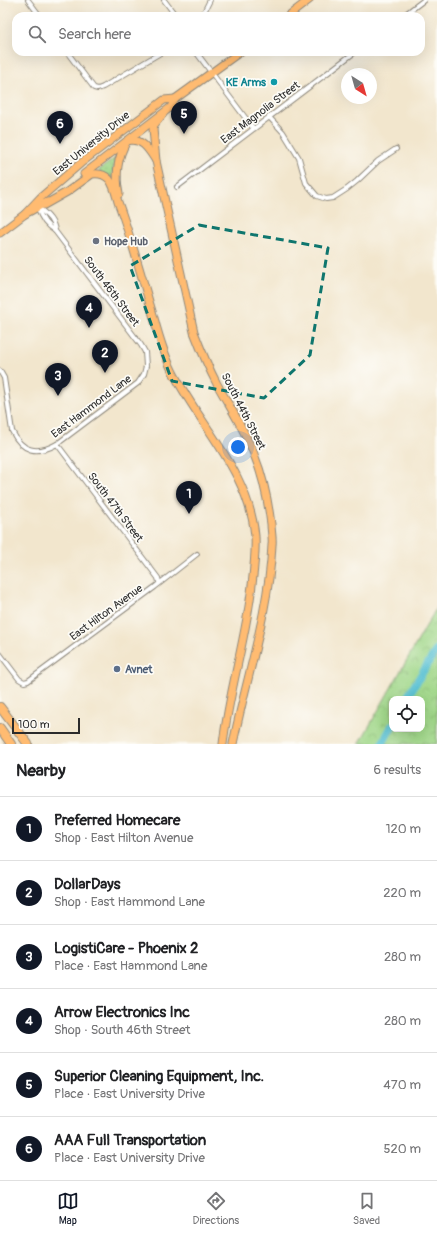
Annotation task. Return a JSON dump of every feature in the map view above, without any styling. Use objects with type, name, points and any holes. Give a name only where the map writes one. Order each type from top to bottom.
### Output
[{"type":"highway","points":[[0,706],[28,744]]},
{"type":"highway","points":[[1,730],[11,744]]},
{"type":"main road","points":[[293,12],[309,0]]},
{"type":"main road","name":"East University Drive","points":[[0,233],[163,114],[171,107],[176,99],[235,56]]},
{"type":"main road","name":"East University Drive","points":[[39,205],[81,163],[164,100],[176,99]]},
{"type":"main road","name":"South 44th Street","points":[[163,114],[154,125],[153,129],[156,162],[194,332],[204,358],[255,455],[265,484],[269,505],[272,544],[267,590],[255,654],[232,744]]},
{"type":"main road","points":[[120,133],[127,141],[137,141],[145,146],[156,162]]},
{"type":"main road","points":[[123,216],[118,189],[117,168],[127,141]]},
{"type":"main road","points":[[39,205],[67,192],[89,175],[96,173],[110,180],[123,216],[159,338],[170,366],[186,394],[231,463],[242,486],[252,516],[255,553],[249,609],[222,744]]},
{"type":"street","points":[[28,0],[37,12]]},
{"type":"street","points":[[164,0],[173,12]]},
{"type":"street","points":[[204,12],[210,0]]},
{"type":"street","points":[[408,12],[424,0]]},
{"type":"street","points":[[70,56],[94,88],[98,89],[155,56]]},
{"type":"street","points":[[199,56],[253,128]]},
{"type":"street","name":"East Magnolia Street","points":[[177,187],[350,56]]},
{"type":"street","points":[[269,117],[282,132],[299,158],[306,183],[317,196],[326,199],[333,198],[357,182],[378,161],[396,149]]},
{"type":"street","name":"South 46th Street","points":[[39,205],[54,225],[55,231],[141,345],[145,352],[146,366]]},
{"type":"street","name":"East Hammond Lane","points":[[0,370],[4,378],[12,431],[22,446],[30,450],[38,451],[48,449],[57,444],[138,383],[144,374],[146,366]]},
{"type":"street","name":"South 47th Street","points":[[57,444],[158,578],[159,582]]},
{"type":"street","name":"East Hilton Avenue","points":[[0,654],[19,679],[24,682],[28,681],[197,554]]},
{"type":"highlighted area","points":[[199,225],[328,248],[310,355],[264,398],[172,381],[130,266]]},
{"type":"green space","points":[[115,158],[112,178],[99,171],[99,170]]},
{"type":"green space","points":[[437,607],[437,744],[359,744]]},
{"type":"waterway","points":[[408,696],[437,649]]},
{"type":"waterway","points":[[382,744],[389,731]]},
{"type":"place","name":"KE Arms","points":[[274,82]]},
{"type":"place","name":"Superior Cleaning Equipment, Inc.","points":[[184,134]]},
{"type":"place","name":"AAA Full Transportation","points":[[60,144]]},
{"type":"place","name":"Hope Hub","points":[[96,241]]},
{"type":"place","name":"Arrow Electronics Inc","points":[[89,328]]},
{"type":"place","name":"DollarDays","points":[[105,373]]},
{"type":"place","name":"LogistiCare - Phoenix 2","points":[[58,396]]},
{"type":"place","name":"Preferred Homecare","points":[[189,514]]},
{"type":"place","name":"Avnet","points":[[117,669]]}]
